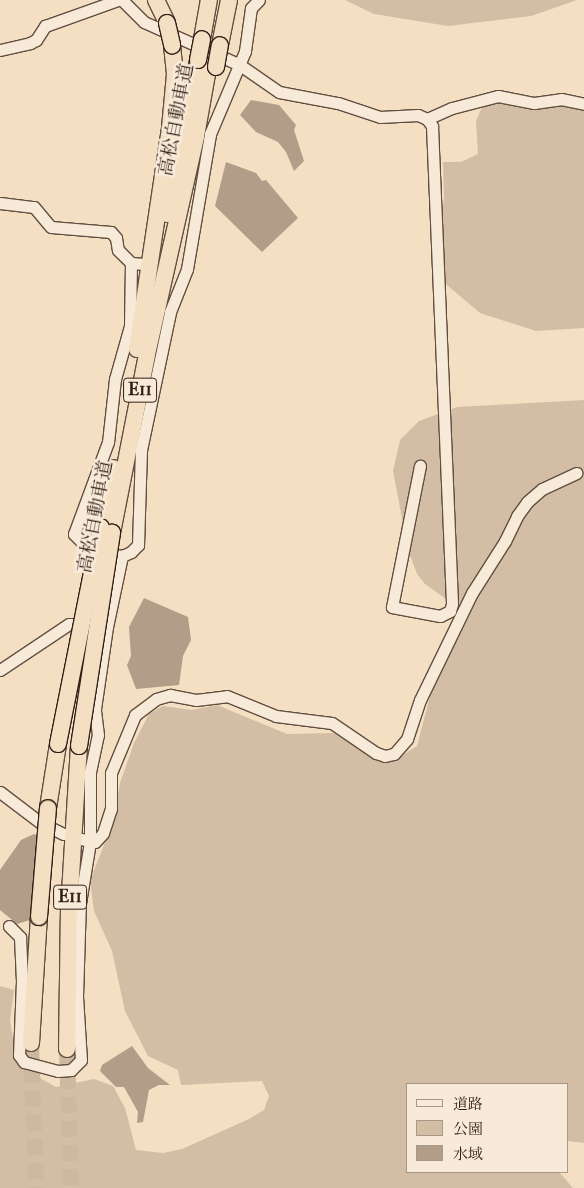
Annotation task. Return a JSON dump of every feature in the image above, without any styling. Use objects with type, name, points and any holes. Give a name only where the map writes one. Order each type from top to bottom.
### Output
[{"type":"highway","points":[[156,0],[167,23],[172,45],[175,74],[168,209],[162,244]]},
{"type":"highway","name":"高松自動車道","points":[[209,0],[212,42]]},
{"type":"highway","name":"高松自動車道","points":[[168,209],[196,136],[220,0]]},
{"type":"highway","points":[[212,42],[229,0]]},
{"type":"highway","name":"高松自動車道","points":[[31,1043],[48,808],[58,744],[107,530],[168,209],[208,63]]},
{"type":"highway","name":"高松自動車道","points":[[67,1049],[70,909],[79,746],[107,530],[137,350],[162,244]]},
{"type":"street","points":[[0,50],[30,43],[36,40],[45,26],[120,0],[144,22],[240,66],[287,95],[338,103],[380,117],[418,115],[427,119],[452,108],[498,96],[534,103],[561,99],[584,104]]},
{"type":"street","points":[[131,263],[130,326],[114,386],[108,442],[74,534],[86,546],[122,556],[131,552],[138,545],[141,450],[170,312],[187,269],[210,134],[240,66],[245,51],[247,20],[251,8],[259,0]]},
{"type":"street","points":[[420,466],[392,607],[440,616],[450,611],[452,604],[434,141],[427,119]]},
{"type":"street","points":[[0,203],[34,207],[51,227],[111,232],[116,238],[118,250],[131,263],[144,264]]},
{"type":"street","points":[[173,268],[187,269]]},
{"type":"street","points":[[85,841],[103,833],[109,822],[111,773],[135,715],[156,699],[170,696],[196,700],[227,696],[276,716],[332,723],[376,752],[385,756],[394,754],[407,739],[420,700],[472,593],[505,542],[517,516],[527,502],[542,489],[577,473]]},
{"type":"street","points":[[9,926],[20,937],[22,981],[19,1055],[24,1062],[58,1071],[71,1070],[81,1060],[77,996],[80,903],[90,772],[98,735],[95,709],[107,627],[122,556]]},
{"type":"street","points":[[0,670],[69,624],[107,627]]},
{"type":"street","points":[[0,792],[47,827],[64,834]]},
{"type":"green space","points":[[345,0],[577,0],[531,16],[448,26],[374,14]]},
{"type":"green space","points":[[511,98],[584,100],[584,328],[536,331],[480,313],[447,285],[432,261],[431,250],[441,226],[444,198],[443,162],[461,162],[478,154],[476,121],[482,107]]},
{"type":"green space","points":[[584,400],[584,1143],[569,1141],[569,1083],[406,1083],[406,1173],[560,1173],[573,1188],[0,1188],[0,986],[14,990],[10,1021],[15,1050],[26,1070],[56,1087],[94,1079],[113,1086],[125,1108],[136,1150],[163,1153],[182,1149],[249,1119],[264,1110],[269,1096],[262,1081],[181,1085],[178,1070],[148,1056],[125,1011],[112,951],[94,911],[90,880],[112,825],[120,783],[134,743],[149,714],[163,706],[192,710],[217,705],[287,734],[333,733],[398,758],[417,746],[437,670],[460,609],[425,584],[417,574],[408,550],[393,471],[400,440],[419,421],[457,407]]},
{"type":"water","points":[[251,100],[279,105],[296,125],[294,130],[304,161],[294,171],[286,152],[278,142],[256,132],[240,115]]},
{"type":"water","points":[[226,162],[256,173],[262,181],[266,180],[298,218],[262,252],[215,206]]},
{"type":"water","points":[[144,598],[188,617],[191,640],[183,656],[179,685],[136,689],[127,665],[131,656],[129,627]]},
{"type":"water","points":[[34,834],[51,844],[46,915],[17,924],[0,910],[0,870],[21,840]]},
{"type":"water","points":[[132,1046],[148,1068],[170,1085],[159,1085],[149,1090],[143,1122],[137,1123],[138,1112],[124,1087],[116,1087],[100,1071],[102,1065]]},
{"type":"tunnel","points":[[31,1043],[36,1188]]},
{"type":"tunnel","points":[[67,1049],[71,1188]]}]
